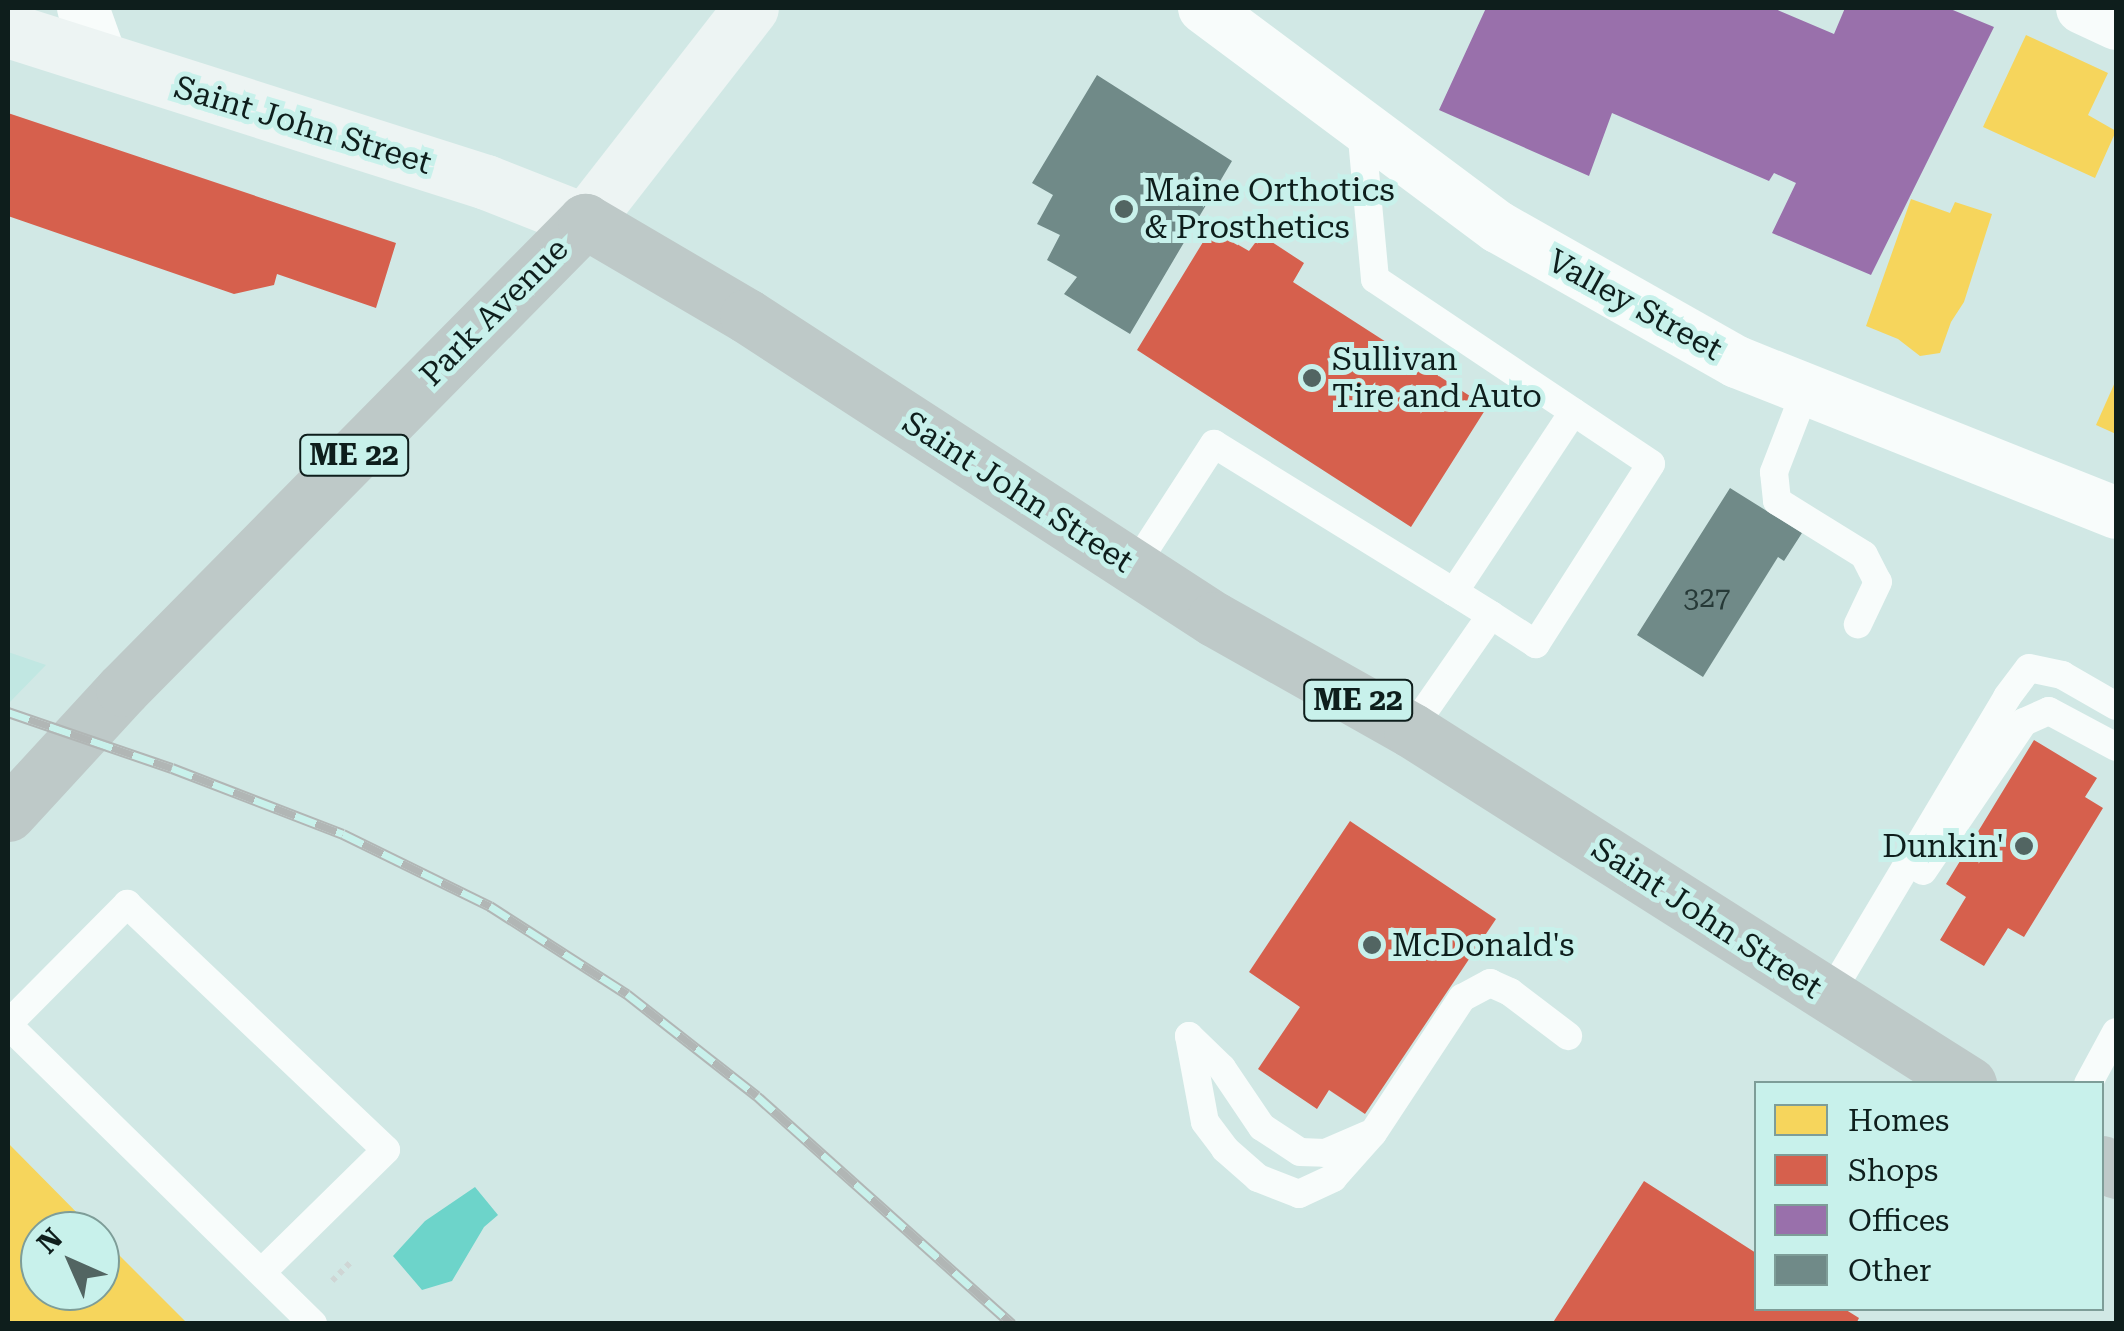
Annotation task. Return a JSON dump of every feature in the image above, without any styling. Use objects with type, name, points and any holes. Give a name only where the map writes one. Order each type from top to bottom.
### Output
[{"type":"main road","name":"Park Avenue","points":[[8,814],[137,675],[585,221],[751,8]]},
{"type":"main road","name":"Saint John Street","points":[[8,30],[486,182],[585,221],[747,316],[1214,620],[1411,730],[1964,1081]]},
{"type":"street","points":[[83,8],[102,61]]},
{"type":"street","name":"Valley Street","points":[[1204,8],[1498,227],[1737,362],[2116,512]]},
{"type":"street","points":[[2082,8],[2116,24]]},
{"type":"lane","points":[[1134,567],[1214,444],[1536,644],[1651,464],[1375,279],[1361,128]]},
{"type":"lane","points":[[1806,389],[1774,472],[1777,501],[1864,555],[1878,582],[1858,624]]},
{"type":"lane","points":[[1454,592],[1573,412]]},
{"type":"lane","points":[[1411,730],[1490,615]]},
{"type":"lane","points":[[1829,996],[2007,697],[2029,668],[2062,674],[2116,706]]},
{"type":"lane","points":[[1892,890],[1915,882],[2024,722],[2049,711],[2116,746]]},
{"type":"lane","points":[[262,1272],[386,1150],[127,904],[8,1024],[313,1324]]},
{"type":"lane","points":[[1373,1133],[1324,1153],[1300,1152],[1262,1128],[1222,1068],[1190,1036],[1205,1122],[1226,1149],[1258,1178],[1299,1194],[1333,1178],[1373,1133],[1462,998],[1490,983],[1510,992],[1568,1036]]},
{"type":"lane","points":[[2090,1081],[2116,1032]]},
{"type":"shaded area","points":[[8,652],[46,665],[8,704]]},
{"type":"water","points":[[475,1187],[498,1215],[484,1227],[452,1281],[422,1290],[393,1256],[425,1221]]},
{"type":"building: Homes","points":[[2026,35],[2108,73],[2088,115],[2116,131],[2095,178],[1983,127]]},
{"type":"building: Homes","points":[[1911,199],[1950,213],[1955,202],[1992,214],[1964,302],[1951,322],[1940,353],[1920,356],[1898,339],[1866,326]]},
{"type":"building: Homes","points":[[2116,380],[2116,434],[2096,425]]},
{"type":"building: Homes","points":[[8,1143],[75,1211],[20,1211],[20,1311],[120,1311],[120,1256],[188,1324],[8,1324]]},
{"type":"building: Shops","points":[[8,113],[396,243],[376,308],[277,274],[274,285],[234,294],[8,216]]},
{"type":"building: Shops","name":"Sullivan Tire and Auto","points":[[1211,229],[1249,251],[1261,235],[1304,263],[1293,282],[1487,407],[1411,527],[1137,350]]},
{"type":"building: Shops","name":"Dunkin'","points":[[2034,740],[2097,778],[2085,797],[2103,808],[2024,937],[2008,928],[1984,966],[1940,940],[1966,897],[1946,884]]},
{"type":"building: Shops","name":"McDonald's","points":[[1350,821],[1496,919],[1365,1114],[1329,1090],[1317,1109],[1258,1069],[1300,1007],[1249,972]]},
{"type":"building: Shops","points":[[1644,1181],[1754,1252],[1754,1311],[1848,1311],[1859,1318],[1856,1324],[1552,1324]]},
{"type":"building: Offices","points":[[1486,8],[1773,8],[1834,34],[1845,8],[1948,8],[1994,27],[1871,275],[1772,233],[1796,183],[1774,173],[1769,181],[1612,113],[1589,176],[1439,110]]},
{"type":"building: Other","name":"Maine Orthotics & Prosthetics","points":[[1097,75],[1232,161],[1130,334],[1064,294],[1077,277],[1047,260],[1060,235],[1037,224],[1053,195],[1032,183]]},
{"type":"building: Other","points":[[1730,488],[1802,533],[1784,561],[1778,557],[1703,677],[1637,635]]},
{"type":"railway","points":[[8,712],[172,768],[343,834],[490,906],[627,994],[757,1096],[1012,1324]]},
{"type":"place","name":"Maine Orthotics & Prosthetics","points":[[1124,209]]},
{"type":"place","name":"Sullivan Tire and Auto","points":[[1312,378]]},
{"type":"place","name":"Dunkin'","points":[[2024,846]]},
{"type":"place","name":"McDonald's","points":[[1372,945]]}]
